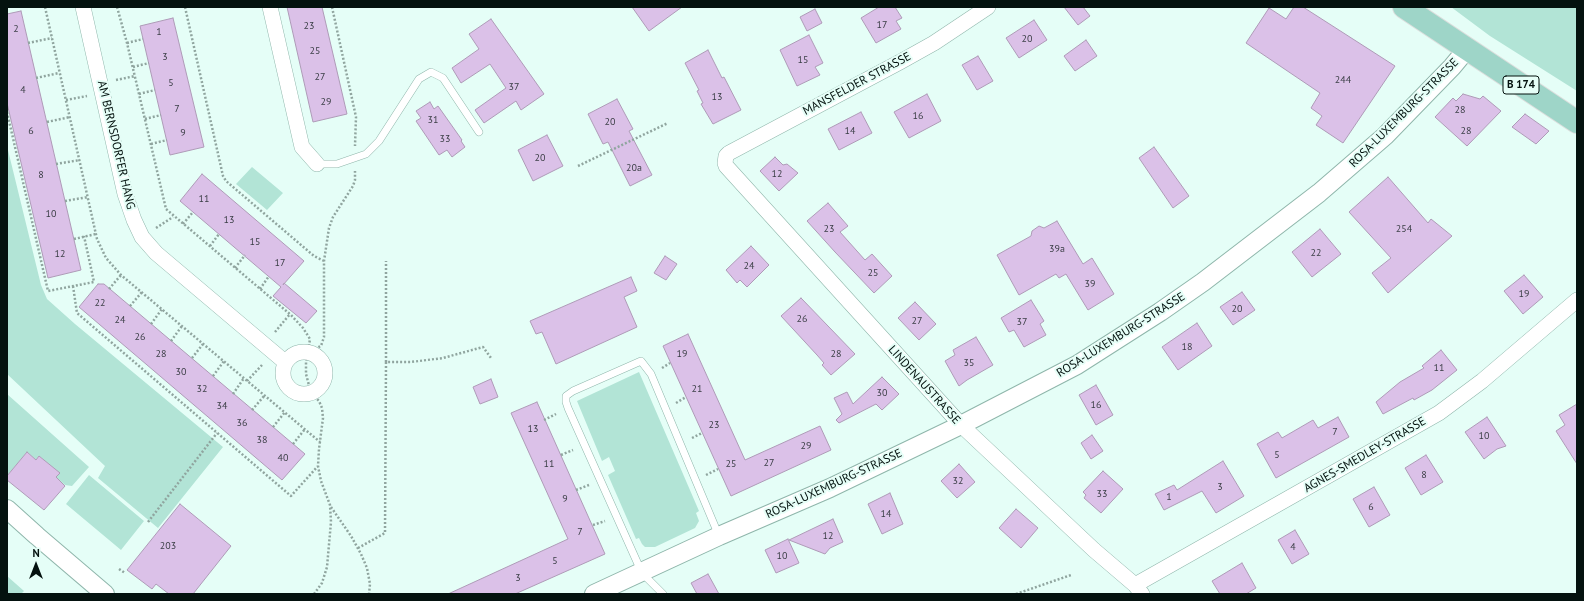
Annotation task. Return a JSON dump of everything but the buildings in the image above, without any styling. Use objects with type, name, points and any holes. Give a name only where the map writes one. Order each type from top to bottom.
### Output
[{"type":"main road","name":"B 174","points":[[1404,7],[1577,122]]},
{"type":"street","name":"AM BERNSDORFER HANG","points":[[82,7],[125,194],[142,237],[156,253],[285,362]]},
{"type":"street","points":[[270,7],[302,147],[317,164]]},
{"type":"street","name":"MANSFELDER STRASSE","points":[[725,159],[729,153],[734,150],[866,81],[930,45],[988,7]]},
{"type":"street","name":"ROSA-LUXEMBURG-STRASSE","points":[[594,594],[719,536],[830,488],[961,425],[1077,365],[1160,312],[1203,282],[1355,163],[1385,136],[1452,67],[1467,49]]},
{"type":"street","name":"LINDENAUSTRASSE","points":[[725,159],[726,166],[961,425],[1094,550],[1139,589]]},
{"type":"street","name":"AGNES-SMEDLEY-STRASSE","points":[[1139,589],[1439,413],[1482,381],[1577,300]]},
{"type":"street","points":[[304,351],[308,352],[316,355],[321,360],[325,375],[319,388],[311,393],[299,393],[286,385],[283,378],[283,369],[285,362],[290,356],[304,351]]},
{"type":"street","points":[[7,509],[105,594]]},
{"type":"lane","points":[[317,164],[337,164],[366,154],[380,141],[419,79],[431,72],[443,78],[479,132]]},
{"type":"lane","points":[[663,594],[642,572],[568,408],[566,396],[573,391],[641,361],[651,374],[719,536]]},
{"type":"path","points":[[117,7],[133,67],[166,209],[173,217],[210,246],[290,314],[303,328],[310,339],[306,361],[306,374],[311,393],[322,408],[323,418],[318,466],[321,481],[330,505],[358,548],[367,568],[370,584],[369,594]]},
{"type":"path","points":[[185,7],[223,176],[226,181],[314,256],[324,261]]},
{"type":"path","points":[[308,352],[321,346],[324,338],[324,261],[329,228],[355,180],[356,117],[332,7]]},
{"type":"path","points":[[28,43],[52,38]]},
{"type":"path","points":[[127,43],[143,39]]},
{"type":"path","points":[[133,67],[149,63]]},
{"type":"path","points":[[36,78],[60,73]]},
{"type":"path","points":[[113,81],[135,76]]},
{"type":"path","points":[[139,94],[155,90]]},
{"type":"path","points":[[66,100],[83,97]]},
{"type":"path","points":[[7,112],[48,291],[94,282],[84,236]]},
{"type":"path","points":[[145,119],[161,115]]},
{"type":"path","points":[[47,122],[70,117]]},
{"type":"path","points":[[578,166],[668,123]]},
{"type":"path","points":[[151,144],[167,140]]},
{"type":"path","points":[[56,164],[80,160]]},
{"type":"path","points":[[65,201],[88,196]]},
{"type":"path","points":[[183,224],[194,212]]},
{"type":"path","points":[[155,229],[173,217]]},
{"type":"path","points":[[74,239],[96,234]]},
{"type":"path","points":[[210,246],[220,234]]},
{"type":"path","points":[[235,268],[244,255]]},
{"type":"path","points":[[358,548],[384,533],[386,262]]},
{"type":"path","points":[[109,289],[121,275]]},
{"type":"path","points":[[260,289],[269,276]]},
{"type":"path","points":[[73,286],[77,313],[291,496],[318,466]]},
{"type":"path","points":[[130,306],[142,292]]},
{"type":"path","points":[[151,324],[162,309]]},
{"type":"path","points":[[275,333],[290,314]]},
{"type":"path","points":[[171,341],[182,326]]},
{"type":"path","points":[[192,358],[203,344]]},
{"type":"path","points":[[386,362],[411,362],[443,358],[483,347],[491,358]]},
{"type":"path","points":[[213,376],[224,361]]},
{"type":"path","points":[[247,381],[261,367]]},
{"type":"path","points":[[233,394],[244,378]]},
{"type":"path","points":[[252,410],[265,395]]},
{"type":"path","points":[[273,427],[285,412]]},
{"type":"path","points":[[293,444],[305,429]]},
{"type":"path","points":[[148,522],[217,433]]},
{"type":"path","points":[[314,594],[322,583],[327,567],[331,522],[330,505]]},
{"type":"path","points":[[119,569],[125,573]]},
{"type":"path","points":[[1016,594],[1071,575]]},
{"type":"green space","points":[[1451,7],[1577,7],[1577,91],[1490,36]]},
{"type":"green space","points":[[7,146],[41,285],[47,299],[223,447],[158,528],[98,478],[105,466],[7,374]]},
{"type":"green space","points":[[252,167],[283,193],[267,210],[236,184]]},
{"type":"green space","points":[[639,372],[699,511],[696,513],[699,521],[695,528],[655,547],[645,547],[639,538],[636,539],[608,475],[615,471],[609,457],[602,461],[577,401]]},
{"type":"green space","points":[[7,394],[89,467],[72,486],[65,485],[56,477],[59,473],[39,456],[36,460],[27,452],[7,476]]},
{"type":"green space","points":[[89,475],[144,521],[121,550],[66,504]]},
{"type":"green space","points":[[7,576],[24,591],[21,594],[7,594]]}]
